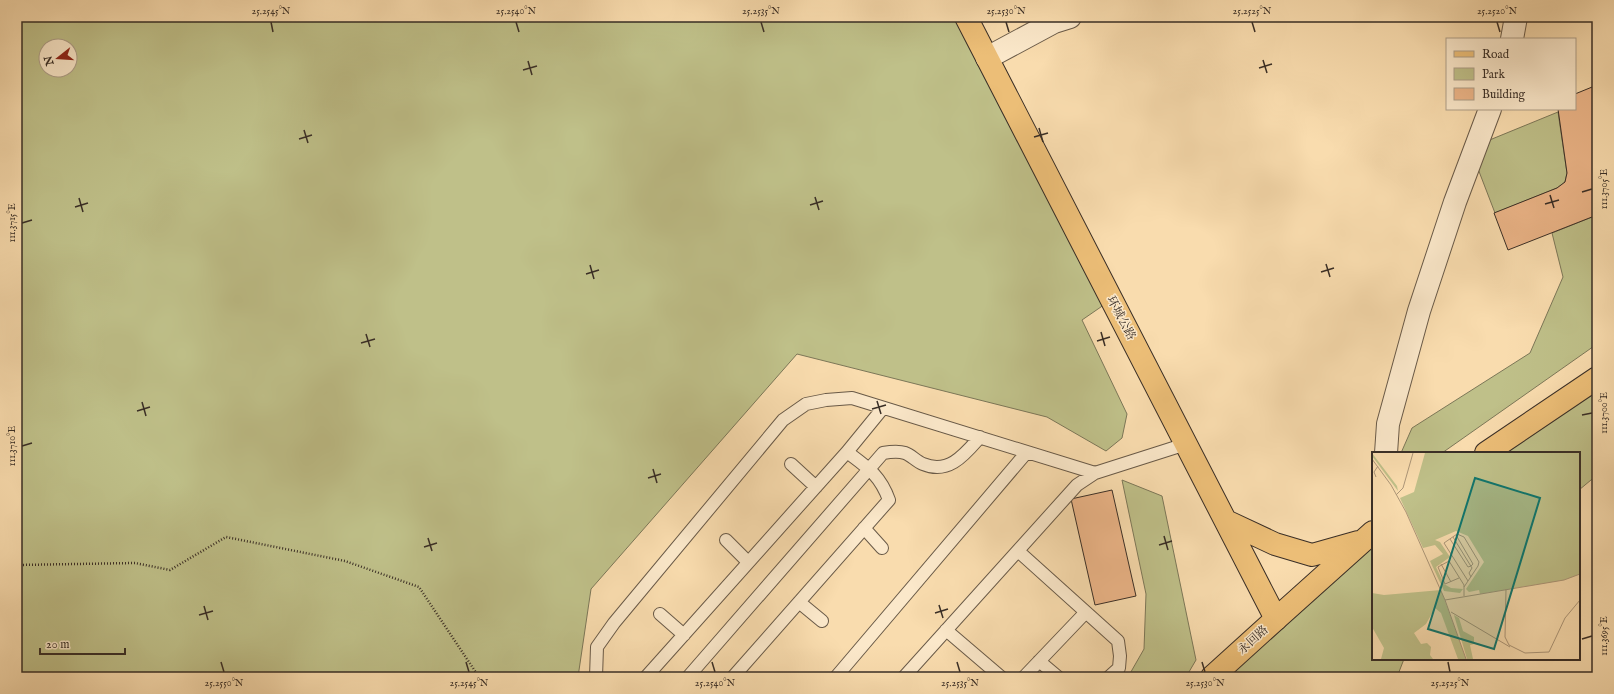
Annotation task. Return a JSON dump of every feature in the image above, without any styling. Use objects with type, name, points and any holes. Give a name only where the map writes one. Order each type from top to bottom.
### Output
[{"type":"main road","name":"环城公路","points":[[966,17],[1276,618]]},
{"type":"main road","points":[[1487,452],[1597,378]]},
{"type":"main road","points":[[1226,521],[1275,544],[1312,555],[1369,536]]},
{"type":"main road","name":"永回路","points":[[1212,677],[1369,536]]},
{"type":"street","points":[[987,58],[1054,22],[1070,17]]},
{"type":"street","points":[[1512,38],[1516,17]]},
{"type":"street","points":[[1386,452],[1388,424],[1419,311],[1455,202],[1490,110]]},
{"type":"lane","points":[[596,677],[597,647],[614,623],[783,420],[806,404],[826,400],[852,398],[1095,473]]},
{"type":"lane","points":[[646,677],[816,487],[883,408]]},
{"type":"lane","points":[[688,677],[883,453],[905,452],[914,460],[925,465],[945,466],[952,464],[963,455],[980,437]]},
{"type":"lane","points":[[904,677],[1077,485],[1095,473],[1186,444]]},
{"type":"lane","points":[[735,676],[889,500],[884,485],[869,469],[846,452]]},
{"type":"lane","points":[[836,677],[1027,452]]},
{"type":"lane","points":[[791,464],[816,487]]},
{"type":"lane","points":[[864,528],[882,548]]},
{"type":"lane","points":[[726,540],[748,562]]},
{"type":"lane","points":[[1018,550],[1118,641],[1120,656],[1119,668],[1109,677]]},
{"type":"lane","points":[[799,602],[822,621]]},
{"type":"lane","points":[[1024,677],[1086,612]]},
{"type":"lane","points":[[660,614],[684,635]]},
{"type":"lane","points":[[946,630],[1001,677]]},
{"type":"lane","points":[[1039,661],[1058,677]]},
{"type":"path","points":[[17,565],[135,563],[170,570],[226,537],[345,561],[419,587],[479,677]]},
{"type":"green space","points":[[17,17],[966,17],[1111,300],[1082,320],[1127,414],[1122,438],[1106,451],[1047,417],[797,354],[591,589],[578,677],[17,677]]},
{"type":"green space","points":[[1558,112],[1567,173],[1565,182],[1557,188],[1495,213],[1470,148]]},
{"type":"green space","points":[[1597,215],[1597,344],[1443,452],[1401,452],[1412,428],[1530,353],[1563,277],[1552,233]]},
{"type":"green space","points":[[1597,378],[1597,475],[1580,489],[1580,452],[1488,452]]},
{"type":"green space","points":[[1122,480],[1162,496],[1196,660],[1186,677],[1128,677],[1144,649],[1146,594]]},
{"type":"green space","points":[[1372,535],[1372,660],[1404,660],[1397,677],[1212,677]]},
{"type":"building","points":[[1597,85],[1597,215],[1508,250],[1494,213],[1557,188],[1565,182],[1567,173],[1558,110],[1576,110],[1576,94]]},
{"type":"building","points":[[1112,490],[1136,596],[1095,605],[1071,499]]}]
